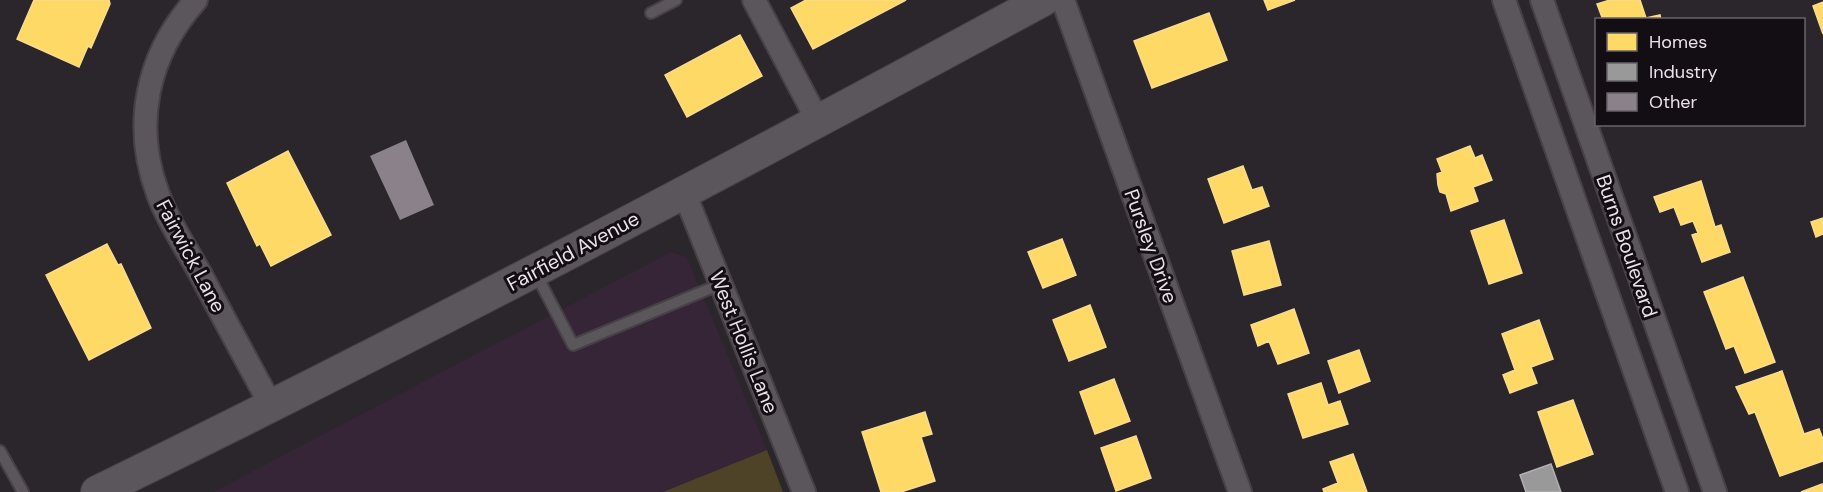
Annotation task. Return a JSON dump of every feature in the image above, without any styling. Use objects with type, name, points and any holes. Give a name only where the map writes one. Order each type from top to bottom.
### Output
[{"type":"main road","name":"Fairfield Avenue","points":[[97,492],[272,407],[534,272],[1043,0]]},
{"type":"street","name":"Fairwick Lane","points":[[196,0],[179,19],[158,57],[145,100],[147,149],[158,195],[272,407]]},
{"type":"street","points":[[754,0],[818,121]]},
{"type":"street","name":"Pursley Drive","points":[[1063,0],[1240,492]]},
{"type":"street","name":"Burns Boulevard","points":[[1504,0],[1677,492]]},
{"type":"street","name":"Burns Boulevard","points":[[1542,0],[1715,492]]},
{"type":"street","name":"West Hollis Lane","points":[[684,192],[804,492]]},
{"type":"lane","points":[[651,13],[676,0]]},
{"type":"lane","points":[[534,272],[573,345],[721,284]]},
{"type":"lane","points":[[1,454],[22,492]]},
{"type":"shaded area","points":[[671,252],[687,257],[767,450],[663,492],[213,492]]},
{"type":"shaded area","points":[[767,450],[783,492],[663,492]]},
{"type":"building: Homes","points":[[34,0],[109,0],[110,4],[91,48],[88,46],[79,67],[17,39]]},
{"type":"building: Homes","points":[[806,0],[906,0],[813,49],[791,8]]},
{"type":"building: Homes","points":[[1264,0],[1295,0],[1268,10]]},
{"type":"building: Homes","points":[[1610,0],[1640,0],[1646,18],[1602,18],[1597,4]]},
{"type":"building: Homes","points":[[1823,2],[1823,34],[1813,6]]},
{"type":"building: Homes","points":[[1209,13],[1227,60],[1152,88],[1134,41]]},
{"type":"building: Homes","points":[[740,35],[762,76],[687,117],[665,75]]},
{"type":"building: Homes","points":[[1470,146],[1475,158],[1482,155],[1492,180],[1473,187],[1478,201],[1451,211],[1446,194],[1440,192],[1438,185],[1437,174],[1442,172],[1437,159]]},
{"type":"building: Homes","points":[[288,151],[331,235],[271,266],[260,244],[257,246],[227,183]]},
{"type":"building: Homes","points":[[1243,166],[1252,190],[1262,187],[1269,206],[1224,223],[1208,179]]},
{"type":"building: Homes","points":[[1701,181],[1715,227],[1721,225],[1730,252],[1702,262],[1692,235],[1698,233],[1693,221],[1681,225],[1674,207],[1660,212],[1654,197]]},
{"type":"building: Homes","points":[[1823,218],[1823,234],[1816,237],[1811,222]]},
{"type":"building: Homes","points":[[1504,220],[1522,273],[1489,284],[1471,231]]},
{"type":"building: Homes","points":[[1062,239],[1076,275],[1043,288],[1028,252]]},
{"type":"building: Homes","points":[[1269,241],[1281,285],[1244,295],[1232,251]]},
{"type":"building: Homes","points":[[107,244],[118,265],[121,264],[151,328],[89,360],[46,275]]},
{"type":"building: Homes","points":[[1743,277],[1775,362],[1745,373],[1734,346],[1726,349],[1704,292]]},
{"type":"building: Homes","points":[[1090,305],[1106,347],[1069,361],[1053,320]]},
{"type":"building: Homes","points":[[1294,309],[1309,353],[1278,364],[1269,341],[1258,346],[1251,325]]},
{"type":"building: Homes","points":[[1539,320],[1553,359],[1531,367],[1537,383],[1510,393],[1503,375],[1515,370],[1502,334]]},
{"type":"building: Homes","points":[[1359,350],[1370,381],[1339,393],[1328,361]]},
{"type":"building: Homes","points":[[1782,371],[1804,434],[1819,429],[1823,439],[1823,461],[1780,476],[1755,412],[1749,414],[1736,387]]},
{"type":"building: Homes","points":[[1114,379],[1130,421],[1095,434],[1080,392]]},
{"type":"building: Homes","points":[[1321,383],[1328,405],[1340,401],[1348,424],[1303,438],[1288,394]]},
{"type":"building: Homes","points":[[1573,400],[1593,454],[1557,467],[1538,412]]},
{"type":"building: Homes","points":[[925,412],[932,434],[921,437],[935,481],[901,492],[881,492],[862,432]]},
{"type":"building: Homes","points":[[1136,436],[1151,478],[1116,491],[1101,448]]},
{"type":"building: Homes","points":[[1353,454],[1367,492],[1324,492],[1323,489],[1338,483],[1330,462]]},
{"type":"building: Homes","points":[[1822,484],[1823,492],[1801,492]]},
{"type":"building: Industry","points":[[1551,464],[1561,492],[1526,492],[1520,475]]},
{"type":"building: Other","points":[[406,140],[434,205],[400,220],[370,156]]}]
